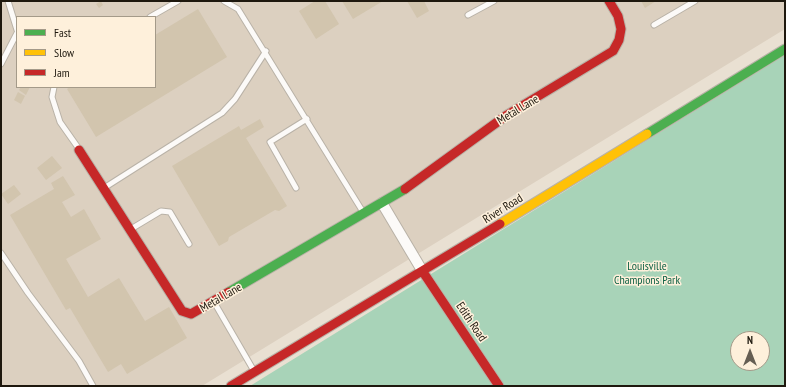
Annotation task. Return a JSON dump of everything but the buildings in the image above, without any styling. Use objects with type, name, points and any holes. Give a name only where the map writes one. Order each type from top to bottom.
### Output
[{"type":"street","name":"Metal Lane","points":[[79,150],[182,311],[192,314],[414,184],[447,157],[507,115],[577,74],[612,51],[619,40],[621,29],[618,16],[609,1]]},
{"type":"street","name":"River Road","points":[[231,386],[423,272],[785,49]]},
{"type":"street","points":[[382,203],[423,272]]},
{"type":"street","name":"Edith Road","points":[[423,272],[499,386]]},
{"type":"lane","points":[[8,1],[16,27]]},
{"type":"lane","points":[[152,16],[178,1]]},
{"type":"lane","points":[[224,1],[238,9],[266,51],[364,213]]},
{"type":"lane","points":[[468,15],[494,1]]},
{"type":"lane","points":[[654,25],[695,1]]},
{"type":"lane","points":[[1,64],[16,35]]},
{"type":"lane","points":[[103,188],[222,113],[235,99],[266,51]]},
{"type":"lane","points":[[54,88],[52,97],[60,122],[79,150]]},
{"type":"lane","points":[[296,188],[270,142],[307,119]]},
{"type":"lane","points":[[130,229],[161,211],[170,212],[188,244]]},
{"type":"lane","points":[[1,253],[28,293],[79,361],[93,386]]},
{"type":"lane","points":[[214,302],[254,372]]},
{"type":"shaded area","points":[[1,1],[785,1],[785,29],[202,386],[1,386]]},
{"type":"green space","name":"Louisville Champions Park","points":[[785,55],[785,386],[250,386]]},
{"type":"traffic: fast","points":[[647,134],[785,49]]},
{"type":"traffic: fast","points":[[229,292],[405,189]]},
{"type":"traffic: slow","points":[[500,224],[647,134]]},
{"type":"traffic: jam","points":[[405,189],[507,115],[613,51],[619,40],[621,29],[618,16],[609,1]]},
{"type":"traffic: jam","points":[[79,150],[182,311],[191,314],[229,292]]},
{"type":"traffic: jam","points":[[231,386],[500,224]]},
{"type":"traffic: jam","points":[[423,272],[499,386]]}]
